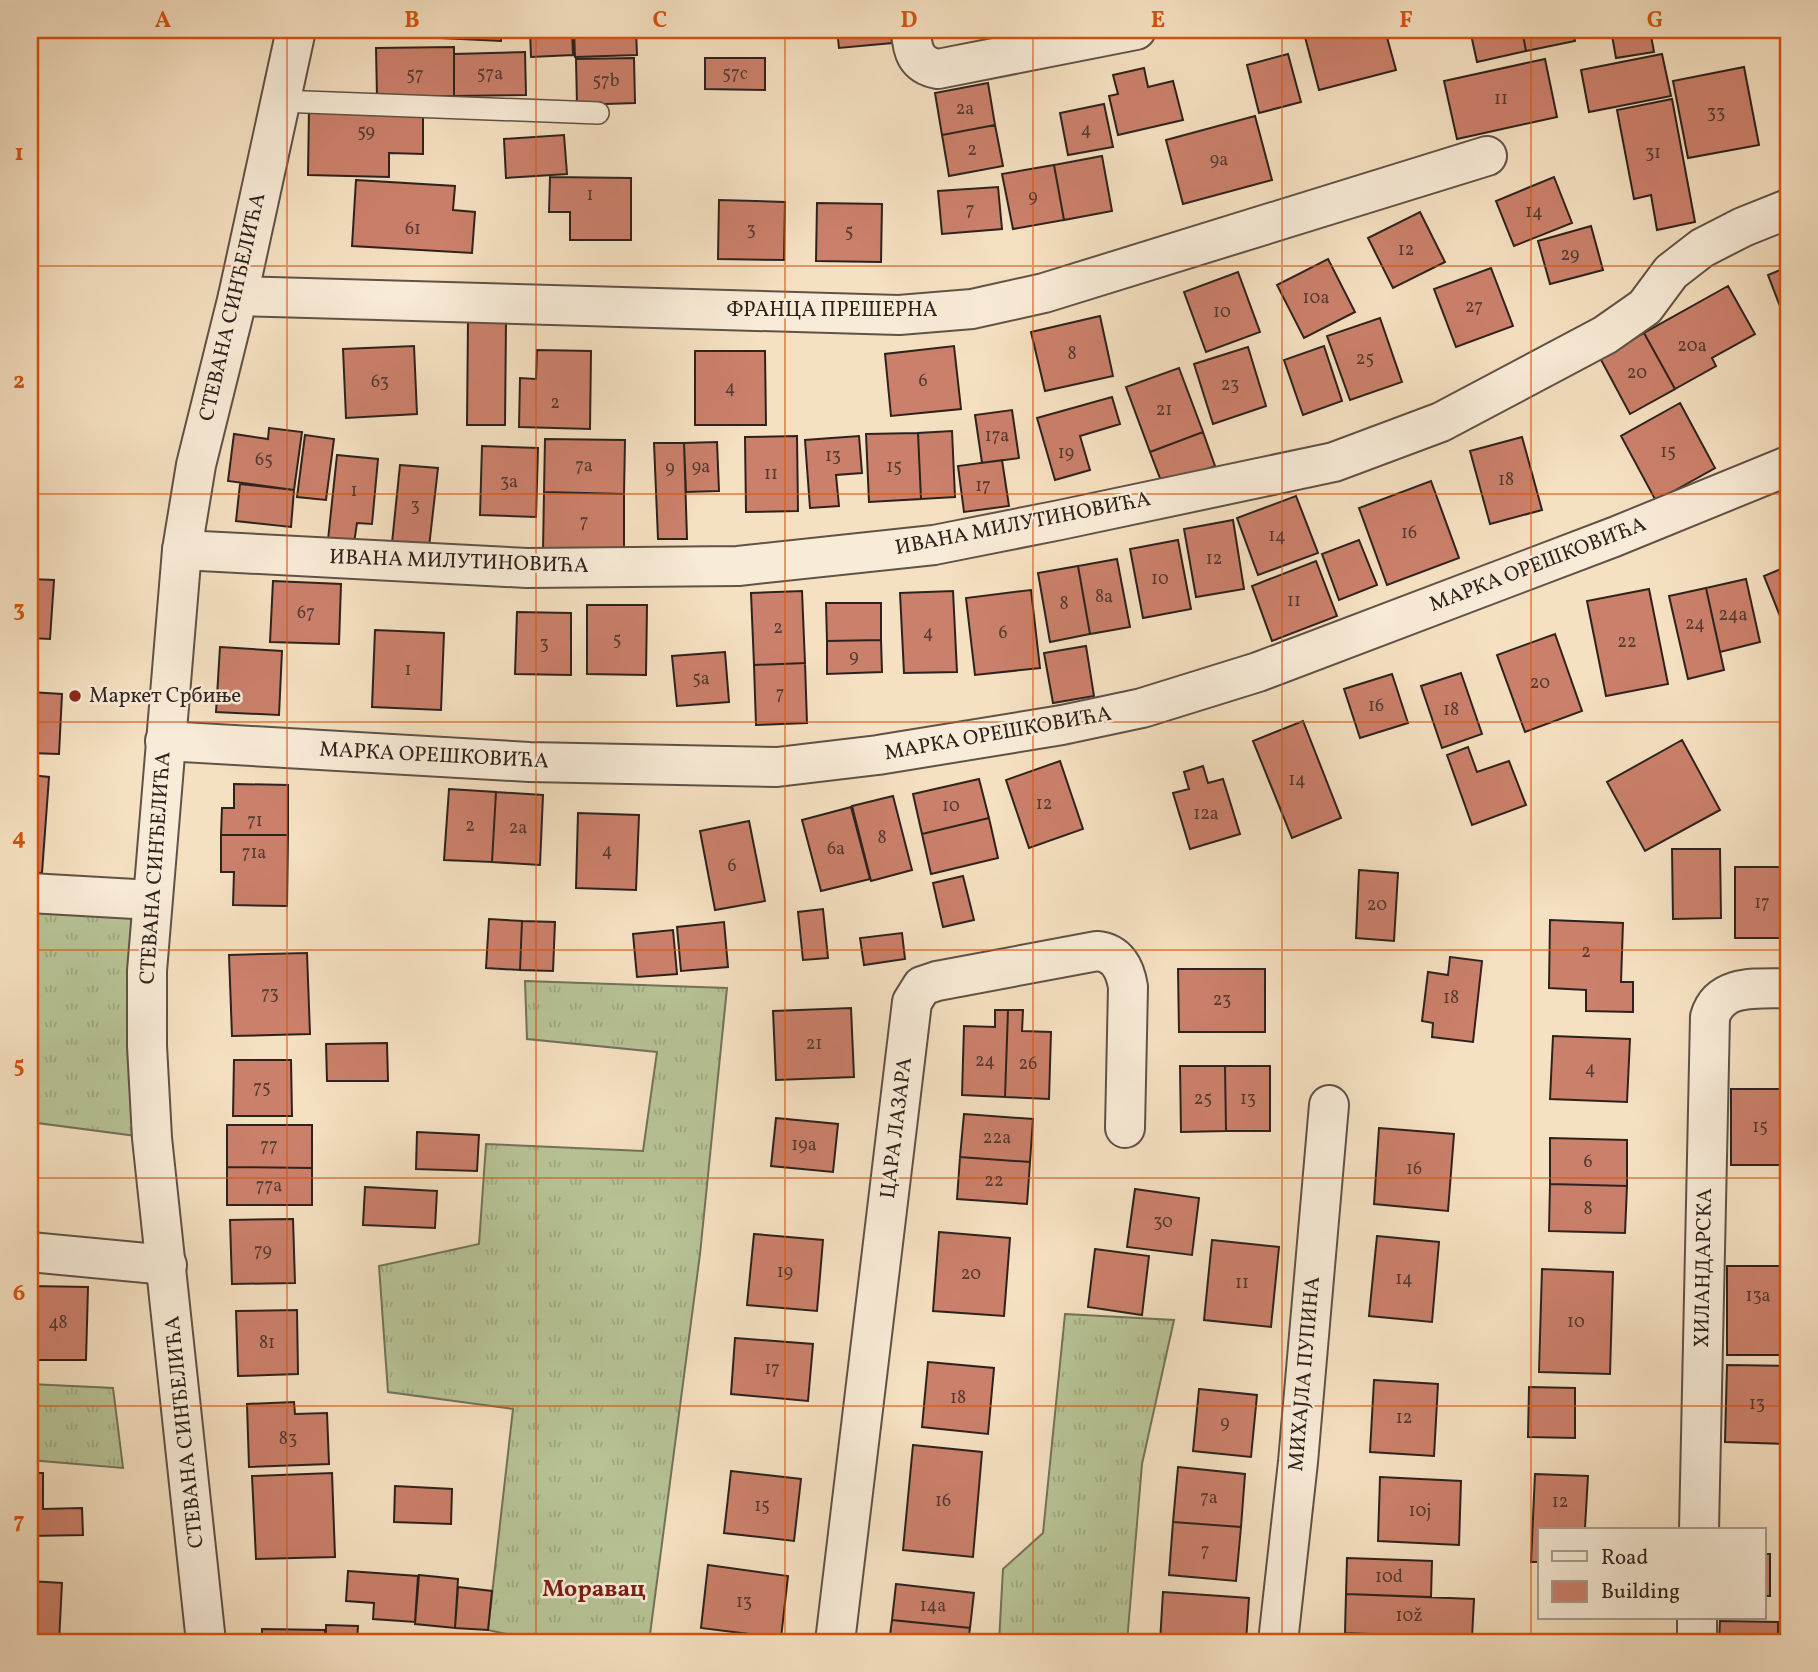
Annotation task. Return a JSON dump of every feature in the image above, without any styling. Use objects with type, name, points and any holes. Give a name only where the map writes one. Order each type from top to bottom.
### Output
[{"type":"street","name":"СТЕВАНА СИНЂЕЛИЋА","points":[[206,1642],[152,1138],[147,1046],[152,901],[182,550],[196,465],[238,296],[296,30]]},
{"type":"street","points":[[916,47],[939,69],[1136,30]]},
{"type":"street","name":"ФРАНЦА ПРЕШЕРНА","points":[[238,296],[900,315],[972,309],[1100,278],[1169,253],[1487,156]]},
{"type":"street","name":"ИВАНА МИЛУТИНОВИЋА","points":[[182,550],[527,568],[738,566],[934,545],[1334,462],[1441,422],[1531,376],[1631,318],[1645,307],[1671,272],[1702,248],[1743,227],[1788,209]]},
{"type":"street","name":"МАРКА ОРЕШКОВИЋА","points":[[165,741],[529,762],[777,767],[878,755],[1062,725],[1142,708],[1258,672],[1614,537],[1788,466]]},
{"type":"street","points":[[30,893],[152,901]]},
{"type":"street","name":"ЦАРА ЛАЗАРА","points":[[835,1642],[912,1002],[922,986],[1097,951],[1114,956],[1126,974],[1128,987],[1125,1128]]},
{"type":"street","name":"ХИЛАНДАРСКА","points":[[1699,1528],[1708,1028],[1713,1007],[1721,997],[1737,990],[1788,988]]},
{"type":"street","name":"МИХАЈЛА ПУПИНА","points":[[1278,1642],[1298,1462],[1329,1105]]},
{"type":"street","points":[[30,1252],[167,1265]]},
{"type":"street","points":[[1697,1620],[1697,1642]]},
{"type":"lane","points":[[279,101],[598,113]]},
{"type":"green space","points":[[30,886],[152,900],[152,1138],[30,1122]]},
{"type":"green space","points":[[525,981],[727,988],[700,1254],[649,1642],[542,1642],[488,1630],[513,1409],[388,1392],[379,1266],[479,1244],[486,1144],[643,1151],[657,1052],[527,1039]]},
{"type":"green space","points":[[1065,1314],[1174,1320],[1142,1464],[1127,1642],[999,1642],[1003,1569],[1043,1533]]},
{"type":"green space","points":[[30,1384],[113,1388],[123,1468],[30,1460]]},
{"type":"building","points":[[420,30],[501,30],[501,41],[420,37]]},
{"type":"building","points":[[530,30],[572,30],[573,55],[531,57]]},
{"type":"building","points":[[574,30],[636,30],[637,55],[575,57]]},
{"type":"building","points":[[837,30],[891,30],[892,43],[839,48]]},
{"type":"building","points":[[1332,30],[1385,30],[1396,70],[1319,90],[1305,37]]},
{"type":"building","points":[[1470,30],[1522,30],[1526,51],[1477,62]]},
{"type":"building","points":[[1522,30],[1573,30],[1575,41],[1526,51]]},
{"type":"building","points":[[1611,30],[1650,30],[1654,52],[1616,58]]},
{"type":"building","points":[[454,47],[454,96],[377,97],[376,48]]},
{"type":"building","points":[[525,52],[526,95],[454,96],[454,54]]},
{"type":"building","points":[[1288,54],[1301,102],[1259,113],[1247,65]]},
{"type":"building","points":[[1662,54],[1671,96],[1589,112],[1581,70]]},
{"type":"building","points":[[634,58],[635,103],[577,105],[576,59]]},
{"type":"building","points":[[705,58],[765,58],[765,90],[705,89]]},
{"type":"building","points":[[1545,59],[1557,117],[1457,139],[1444,81]]},
{"type":"building","points":[[1744,67],[1759,145],[1688,158],[1673,81]]},
{"type":"building","points":[[1144,68],[1148,87],[1173,81],[1183,120],[1118,135],[1109,96],[1118,94],[1113,75]]},
{"type":"building","points":[[988,83],[995,125],[942,135],[935,93]]},
{"type":"building","points":[[1672,99],[1695,222],[1657,230],[1651,195],[1634,199],[1617,110]]},
{"type":"building","points":[[1104,104],[1113,147],[1068,155],[1060,113]]},
{"type":"building","points":[[309,108],[423,110],[423,154],[389,153],[389,177],[308,175]]},
{"type":"building","points":[[1255,116],[1272,180],[1183,204],[1166,140]]},
{"type":"building","points":[[995,125],[1003,166],[949,176],[942,135]]},
{"type":"building","points":[[564,135],[567,174],[506,178],[504,139]]},
{"type":"building","points":[[1102,156],[1112,211],[1064,220],[1054,165]]},
{"type":"building","points":[[1054,165],[1064,220],[1013,229],[1002,174]]},
{"type":"building","points":[[550,177],[631,178],[631,240],[570,240],[570,212],[549,212]]},
{"type":"building","points":[[1554,177],[1572,223],[1514,246],[1496,201]]},
{"type":"building","points":[[356,180],[455,186],[453,210],[475,212],[472,253],[352,246]]},
{"type":"building","points":[[998,187],[1002,229],[942,234],[938,191]]},
{"type":"building","points":[[719,200],[785,202],[784,260],[718,259]]},
{"type":"building","points":[[817,203],[882,204],[881,262],[816,261]]},
{"type":"building","points":[[1420,212],[1445,262],[1393,288],[1368,238]]},
{"type":"building","points":[[1591,226],[1603,270],[1550,284],[1538,241]]},
{"type":"building","points":[[1328,259],[1355,312],[1304,338],[1277,285]]},
{"type":"building","points":[[1788,267],[1788,327],[1768,275]]},
{"type":"building","points":[[1491,268],[1513,326],[1456,347],[1434,289]]},
{"type":"building","points":[[1238,272],[1260,332],[1206,352],[1184,292]]},
{"type":"building","points":[[1728,286],[1755,334],[1712,358],[1716,366],[1675,389],[1644,333]]},
{"type":"building","points":[[1100,316],[1113,376],[1045,391],[1031,332]]},
{"type":"building","points":[[1380,318],[1402,382],[1350,400],[1327,336]]},
{"type":"building","points":[[468,320],[506,320],[505,425],[467,425]]},
{"type":"building","points":[[1644,333],[1675,389],[1630,414],[1600,358]]},
{"type":"building","points":[[414,346],[417,414],[346,418],[343,349]]},
{"type":"building","points":[[954,346],[961,409],[891,416],[885,354]]},
{"type":"building","points":[[1324,346],[1342,401],[1303,415],[1284,360]]},
{"type":"building","points":[[1248,347],[1266,406],[1213,424],[1194,364]]},
{"type":"building","points":[[537,350],[591,351],[590,429],[519,427],[520,378],[536,379]]},
{"type":"building","points":[[695,351],[765,351],[766,425],[695,425]]},
{"type":"building","points":[[1179,368],[1203,432],[1150,452],[1126,387]]},
{"type":"building","points":[[1112,397],[1120,424],[1080,436],[1090,470],[1055,480],[1037,418]]},
{"type":"building","points":[[1680,403],[1715,468],[1656,501],[1621,436]]},
{"type":"building","points":[[1012,410],[1019,458],[982,463],[975,415]]},
{"type":"building","points":[[269,428],[302,432],[294,490],[228,481],[234,434],[268,439]]},
{"type":"building","points":[[952,431],[955,497],[921,499],[918,433]]},
{"type":"building","points":[[1203,432],[1215,466],[1163,486],[1150,452]]},
{"type":"building","points":[[918,433],[921,499],[869,502],[866,434]]},
{"type":"building","points":[[305,435],[334,439],[326,500],[297,497]]},
{"type":"building","points":[[797,436],[798,511],[746,512],[745,437]]},
{"type":"building","points":[[859,436],[862,473],[836,475],[839,506],[810,508],[805,440]]},
{"type":"building","points":[[1522,437],[1542,510],[1490,524],[1470,451]]},
{"type":"building","points":[[545,439],[625,440],[624,494],[544,492]]},
{"type":"building","points":[[717,442],[719,491],[686,492],[684,443]]},
{"type":"building","points":[[654,443],[684,443],[687,539],[658,539]]},
{"type":"building","points":[[482,446],[538,448],[536,517],[480,515]]},
{"type":"building","points":[[337,455],[378,459],[372,524],[357,523],[354,543],[328,540]]},
{"type":"building","points":[[1002,460],[1009,506],[964,512],[958,466]]},
{"type":"building","points":[[400,465],[438,468],[429,547],[392,543]]},
{"type":"building","points":[[1431,481],[1459,558],[1387,585],[1359,508]]},
{"type":"building","points":[[240,484],[294,490],[291,527],[236,521]]},
{"type":"building","points":[[544,492],[624,494],[624,552],[543,551]]},
{"type":"building","points":[[1296,496],[1318,553],[1258,575],[1237,518]]},
{"type":"building","points":[[1233,520],[1244,589],[1196,597],[1184,529]]},
{"type":"building","points":[[1178,540],[1191,609],[1143,618],[1130,549]]},
{"type":"building","points":[[1359,540],[1377,585],[1339,600],[1322,554]]},
{"type":"building","points":[[1117,559],[1130,627],[1090,634],[1078,566]]},
{"type":"building","points":[[1316,561],[1337,616],[1272,641],[1252,586]]},
{"type":"building","points":[[1078,566],[1090,634],[1050,642],[1038,573]]},
{"type":"building","points":[[1788,566],[1788,636],[1764,576]]},
{"type":"building","points":[[30,579],[54,580],[50,639],[30,638]]},
{"type":"building","points":[[1746,579],[1760,642],[1720,652],[1706,588]]},
{"type":"building","points":[[273,581],[341,584],[339,644],[270,642]]},
{"type":"building","points":[[1706,588],[1724,670],[1688,679],[1669,596]]},
{"type":"building","points":[[1649,589],[1668,684],[1606,696],[1587,601]]},
{"type":"building","points":[[1031,590],[1040,668],[975,675],[966,598]]},
{"type":"building","points":[[802,591],[805,663],[754,665],[751,593]]},
{"type":"building","points":[[953,591],[957,672],[904,673],[900,593]]},
{"type":"building","points":[[826,603],[881,603],[881,640],[827,641]]},
{"type":"building","points":[[587,605],[647,605],[646,675],[587,674]]},
{"type":"building","points":[[517,612],[571,613],[571,675],[515,674]]},
{"type":"building","points":[[375,630],[444,633],[441,710],[372,707]]},
{"type":"building","points":[[1555,634],[1582,711],[1525,732],[1497,655]]},
{"type":"building","points":[[881,640],[882,672],[827,674],[827,641]]},
{"type":"building","points":[[1086,646],[1094,696],[1053,703],[1044,653]]},
{"type":"building","points":[[220,647],[282,651],[279,715],[216,712]]},
{"type":"building","points":[[725,652],[729,702],[677,706],[672,656]]},
{"type":"building","points":[[805,663],[807,723],[756,725],[754,665]]},
{"type":"building","points":[[1461,673],[1482,734],[1442,748],[1421,686]]},
{"type":"building","points":[[1392,674],[1408,723],[1360,738],[1344,689]]},
{"type":"building","points":[[30,692],[62,694],[59,754],[30,753]]},
{"type":"building","points":[[1303,721],[1341,818],[1292,838],[1253,741]]},
{"type":"building","points":[[1682,740],[1720,810],[1645,851],[1607,782]]},
{"type":"building","points":[[1468,747],[1477,772],[1509,761],[1526,805],[1472,825],[1447,755]]},
{"type":"building","points":[[1060,761],[1083,829],[1029,848],[1006,780]]},
{"type":"building","points":[[1203,766],[1208,783],[1223,779],[1240,834],[1190,849],[1173,793],[1189,789],[1184,772]]},
{"type":"building","points":[[30,775],[49,777],[42,873],[30,872]]},
{"type":"building","points":[[979,779],[989,818],[922,834],[913,794]]},
{"type":"building","points":[[234,784],[288,785],[288,835],[221,835],[222,808],[234,808]]},
{"type":"building","points":[[449,789],[496,792],[492,862],[444,860]]},
{"type":"building","points":[[496,792],[543,795],[540,865],[492,862]]},
{"type":"building","points":[[893,796],[912,870],[871,881],[852,806]]},
{"type":"building","points":[[851,807],[870,879],[821,891],[802,820]]},
{"type":"building","points":[[578,813],[639,815],[636,890],[576,888]]},
{"type":"building","points":[[989,818],[998,858],[931,874],[922,834]]},
{"type":"building","points":[[749,821],[765,901],[715,910],[700,831]]},
{"type":"building","points":[[221,835],[288,835],[287,906],[233,905],[234,872],[221,872]]},
{"type":"building","points":[[1672,849],[1720,849],[1721,918],[1673,919]]},
{"type":"building","points":[[1735,867],[1788,867],[1788,938],[1735,938]]},
{"type":"building","points":[[1359,870],[1398,873],[1394,941],[1356,938]]},
{"type":"building","points":[[963,876],[974,920],[943,927],[933,883]]},
{"type":"building","points":[[823,909],[828,958],[803,960],[798,912]]},
{"type":"building","points":[[489,919],[522,921],[520,970],[486,968]]},
{"type":"building","points":[[1550,920],[1623,923],[1621,982],[1633,982],[1633,1012],[1586,1011],[1586,990],[1549,988]]},
{"type":"building","points":[[522,921],[555,922],[553,971],[520,970]]},
{"type":"building","points":[[724,922],[728,967],[681,971],[677,927]]},
{"type":"building","points":[[673,930],[677,974],[637,977],[633,934]]},
{"type":"building","points":[[902,933],[905,959],[864,965],[860,938]]},
{"type":"building","points":[[307,953],[310,1034],[232,1036],[229,955]]},
{"type":"building","points":[[1450,957],[1482,961],[1473,1042],[1432,1037],[1433,1023],[1422,1021],[1428,972],[1448,975]]},
{"type":"building","points":[[1178,969],[1265,969],[1265,1032],[1179,1032]]},
{"type":"building","points":[[851,1008],[854,1077],[776,1080],[773,1011]]},
{"type":"building","points":[[995,1010],[1008,1010],[1005,1097],[962,1095],[964,1026],[995,1027]]},
{"type":"building","points":[[1008,1010],[1023,1010],[1022,1031],[1051,1032],[1049,1099],[1005,1097]]},
{"type":"building","points":[[1553,1036],[1630,1039],[1627,1102],[1550,1099]]},
{"type":"building","points":[[387,1043],[388,1081],[327,1081],[326,1044]]},
{"type":"building","points":[[234,1060],[291,1060],[292,1116],[233,1116]]},
{"type":"building","points":[[1180,1066],[1225,1066],[1226,1131],[1181,1132]]},
{"type":"building","points":[[1225,1066],[1270,1066],[1270,1131],[1226,1131]]},
{"type":"building","points":[[1731,1089],[1788,1089],[1788,1165],[1731,1165]]},
{"type":"building","points":[[964,1114],[1033,1119],[1030,1162],[960,1157]]},
{"type":"building","points":[[776,1118],[838,1124],[833,1172],[771,1166]]},
{"type":"building","points":[[227,1125],[312,1125],[312,1168],[227,1167]]},
{"type":"building","points":[[1379,1128],[1454,1134],[1448,1211],[1374,1204]]},
{"type":"building","points":[[417,1132],[479,1135],[477,1171],[416,1169]]},
{"type":"building","points":[[1550,1138],[1627,1140],[1627,1186],[1550,1184]]},
{"type":"building","points":[[960,1157],[1030,1162],[1027,1204],[957,1199]]},
{"type":"building","points":[[227,1167],[312,1168],[312,1205],[227,1205]]},
{"type":"building","points":[[1550,1184],[1627,1186],[1625,1233],[1549,1231]]},
{"type":"building","points":[[365,1187],[437,1191],[435,1228],[363,1225]]},
{"type":"building","points":[[1135,1189],[1199,1198],[1192,1255],[1127,1247]]},
{"type":"building","points":[[293,1219],[295,1283],[232,1284],[230,1220]]},
{"type":"building","points":[[939,1232],[1010,1238],[1004,1316],[933,1311]]},
{"type":"building","points":[[754,1234],[823,1240],[817,1311],[747,1305]]},
{"type":"building","points":[[1377,1236],[1439,1242],[1432,1322],[1369,1316]]},
{"type":"building","points":[[1212,1240],[1279,1247],[1271,1327],[1204,1320]]},
{"type":"building","points":[[1095,1249],[1149,1256],[1142,1315],[1088,1307]]},
{"type":"building","points":[[1727,1266],[1788,1266],[1788,1355],[1727,1355]]},
{"type":"building","points":[[1542,1269],[1613,1272],[1610,1374],[1539,1372]]},
{"type":"building","points":[[30,1286],[88,1287],[86,1360],[30,1360]]},
{"type":"building","points":[[297,1310],[298,1374],[238,1376],[236,1311]]},
{"type":"building","points":[[735,1338],[813,1344],[808,1401],[731,1394]]},
{"type":"building","points":[[928,1362],[994,1368],[988,1434],[922,1427]]},
{"type":"building","points":[[1727,1365],[1788,1366],[1788,1444],[1725,1442]]},
{"type":"building","points":[[1374,1380],[1438,1384],[1434,1456],[1370,1452]]},
{"type":"building","points":[[1529,1387],[1575,1388],[1575,1438],[1528,1437]]},
{"type":"building","points":[[1199,1389],[1257,1395],[1251,1457],[1193,1451]]},
{"type":"building","points":[[294,1402],[295,1414],[327,1413],[329,1464],[249,1467],[247,1404]]},
{"type":"building","points":[[913,1445],[982,1452],[973,1557],[903,1550]]},
{"type":"building","points":[[1178,1467],[1245,1474],[1241,1527],[1173,1522]]},
{"type":"building","points":[[731,1471],[801,1479],[794,1541],[724,1533]]},
{"type":"building","points":[[30,1473],[43,1473],[43,1509],[82,1508],[83,1535],[30,1536]]},
{"type":"building","points":[[332,1473],[335,1557],[256,1559],[252,1476]]},
{"type":"building","points":[[1535,1474],[1588,1476],[1585,1528],[1538,1528],[1538,1562],[1531,1562]]},
{"type":"building","points":[[1380,1477],[1461,1481],[1459,1545],[1378,1541]]},
{"type":"building","points":[[395,1486],[452,1489],[451,1524],[394,1522]]},
{"type":"building","points":[[1173,1522],[1241,1527],[1236,1581],[1169,1575]]},
{"type":"building","points":[[1766,1554],[1770,1554],[1770,1596],[1766,1596]]},
{"type":"building","points":[[1347,1558],[1432,1561],[1431,1597],[1346,1594]]},
{"type":"building","points":[[708,1565],[788,1576],[781,1638],[701,1628]]},
{"type":"building","points":[[348,1571],[418,1576],[415,1622],[373,1619],[374,1603],[346,1601]]},
{"type":"building","points":[[419,1575],[458,1579],[455,1628],[415,1624]]},
{"type":"building","points":[[30,1581],[62,1583],[59,1642],[30,1642]]},
{"type":"building","points":[[896,1584],[974,1593],[970,1628],[892,1620]]},
{"type":"building","points":[[458,1587],[492,1591],[488,1630],[455,1628]]},
{"type":"building","points":[[1163,1592],[1249,1598],[1246,1642],[1160,1642]]},
{"type":"building","points":[[1346,1594],[1474,1599],[1472,1638],[1345,1633]]},
{"type":"building","points":[[892,1620],[970,1628],[968,1642],[889,1642]]},
{"type":"building","points":[[1720,1621],[1778,1622],[1778,1642],[1719,1642]]},
{"type":"building","points":[[326,1625],[358,1626],[357,1642],[326,1642]]},
{"type":"building","points":[[262,1629],[325,1630],[325,1642],[262,1642]]},
{"type":"building","points":[[1515,1636],[1574,1637],[1574,1642],[1515,1642]]},
{"type":"place","name":"Маркет Србиње","points":[[75,696]]},
{"type":"district","name":"Моравац","points":[[594,1590]]}]
